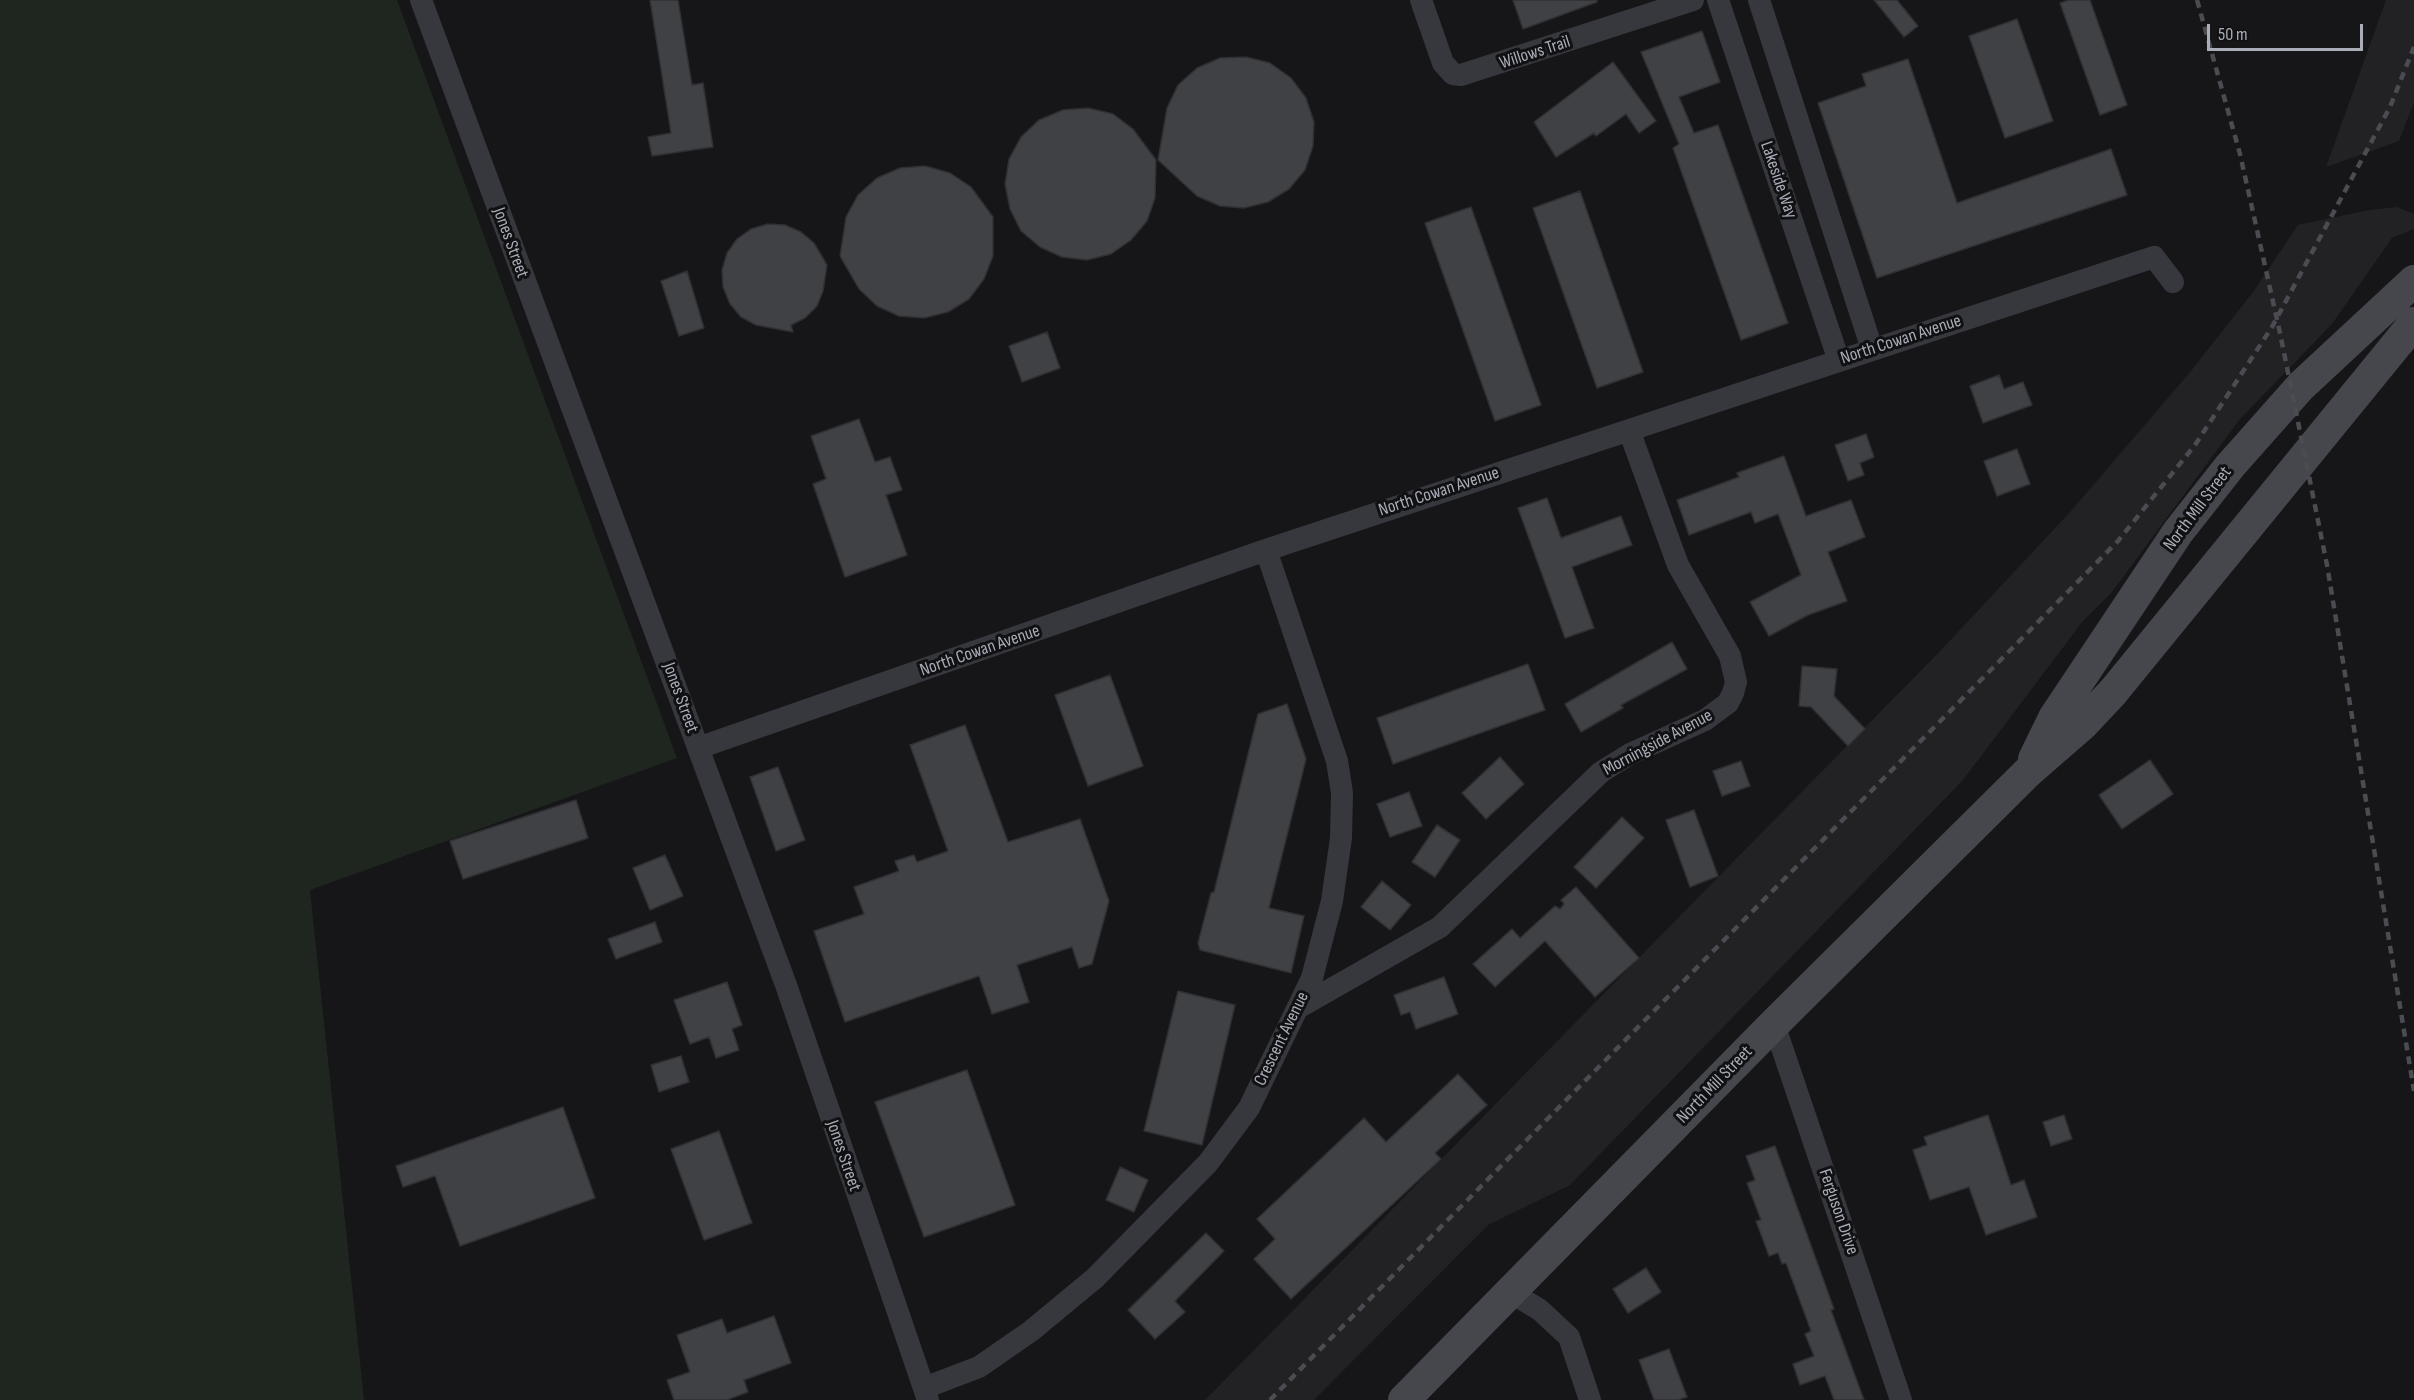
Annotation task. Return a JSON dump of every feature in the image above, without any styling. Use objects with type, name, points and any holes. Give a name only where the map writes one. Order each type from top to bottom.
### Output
[{"type":"main road","name":"North Mill Street","points":[[2028,772],[2054,718],[2178,532],[2224,474],[2301,386],[2414,281]]},
{"type":"main road","name":"North Mill Street","points":[[1404,1400],[1512,1293],[1774,1024],[2028,772],[2082,725],[2113,692],[2414,323]]},
{"type":"street","name":"Jones Street","points":[[421,0],[786,985],[926,1394]]},
{"type":"street","name":"Willows Trail","points":[[1421,0],[1443,63],[1453,74],[1461,75],[1693,0]]},
{"type":"street","name":"Lakeside Way","points":[[1718,0],[1839,361]]},
{"type":"street","name":"Lakeside Way","points":[[1759,0],[1872,349]]},
{"type":"street","name":"North Cowan Avenue","points":[[698,748],[1266,550],[2154,257],[2173,282]]},
{"type":"street","name":"Morningside Avenue","points":[[1298,1008],[1440,927],[1601,772],[1630,754],[1705,720],[1728,703],[1736,682],[1730,656],[1678,565],[1629,430]]},
{"type":"street","name":"Crescent Avenue","points":[[926,1394],[979,1367],[1031,1331],[1095,1278],[1200,1172],[1226,1142],[1249,1108],[1298,1008],[1321,951],[1332,901],[1341,838],[1342,793],[1337,761],[1266,550]]},
{"type":"street","name":"Ferguson Drive","points":[[1774,1024],[1901,1400]]},
{"type":"street","points":[[1512,1293],[1540,1310],[1569,1337],[1590,1400]]},
{"type":"shaded area","points":[[0,0],[397,0],[677,758],[310,890],[364,1400],[0,1400]]},
{"type":"shaded area","points":[[2386,0],[2414,0],[2414,102],[2399,141],[2326,167]]},
{"type":"shaded area","points":[[2397,207],[2414,214],[2414,229],[2392,238],[2332,324],[2240,419],[2112,592],[2083,621],[1963,780],[1570,1185],[1488,1225],[1314,1400],[1205,1400],[1943,648],[2071,511],[2191,371],[2253,292],[2298,225],[2369,210]]},
{"type":"building","points":[[650,0],[678,0],[692,85],[703,83],[713,147],[652,156],[648,137],[671,133]]},
{"type":"building","points":[[1513,0],[1597,0],[1597,2],[1523,29]]},
{"type":"building","points":[[1874,0],[1897,0],[1918,26],[1904,37]]},
{"type":"building","points":[[2069,0],[2090,0],[2127,105],[2100,115],[2060,3]]},
{"type":"building","points":[[2017,19],[2053,121],[2005,138],[1969,36]]},
{"type":"building","points":[[1702,31],[1720,82],[1679,97],[1694,133],[1718,125],[1788,323],[1741,340],[1673,148],[1679,144],[1641,52]]},
{"type":"building","points":[[1246,57],[1270,63],[1291,78],[1306,98],[1314,122],[1313,146],[1305,170],[1289,189],[1268,202],[1244,208],[1220,206],[1197,196],[1158,160],[1167,108],[1178,85],[1197,68],[1220,58]]},
{"type":"building","points":[[1908,59],[1957,203],[2111,149],[2127,195],[1877,278],[1818,103],[1866,86],[1862,74]]},
{"type":"building","points":[[1613,62],[1656,121],[1639,133],[1626,114],[1596,136],[1594,133],[1556,157],[1534,122]]},
{"type":"building","points":[[1088,108],[1113,114],[1133,129],[1156,160],[1155,198],[1147,221],[1131,240],[1111,254],[1087,260],[1062,257],[1040,247],[1021,231],[1010,209],[1005,184],[1009,159],[1021,137],[1039,120],[1063,110]]},
{"type":"building","points":[[925,166],[950,173],[971,187],[993,217],[993,256],[984,279],[969,299],[948,312],[924,318],[899,316],[877,306],[859,289],[840,256],[846,217],[858,195],[877,178],[900,168]]},
{"type":"building","points":[[1580,191],[1643,372],[1597,388],[1533,208]]},
{"type":"building","points":[[1471,207],[1541,405],[1495,421],[1425,223]]},
{"type":"building","points":[[768,224],[785,225],[801,232],[814,243],[827,265],[823,291],[817,306],[805,318],[791,325],[793,332],[756,325],[741,317],[730,304],[723,287],[722,270],[727,253],[737,239],[751,229]]},
{"type":"building","points":[[687,271],[704,328],[679,336],[661,281]]},
{"type":"building","points":[[1047,332],[1060,368],[1022,382],[1009,346]]},
{"type":"building","points":[[1999,375],[2004,389],[2023,382],[2032,405],[1983,423],[1970,386]]},
{"type":"building","points":[[859,419],[875,462],[890,457],[902,490],[886,495],[907,555],[845,577],[813,484],[826,479],[811,436]]},
{"type":"building","points":[[1866,434],[1874,457],[1860,463],[1864,475],[1848,481],[1835,445]]},
{"type":"building","points":[[2017,449],[2030,484],[1997,496],[1984,461]]},
{"type":"building","points":[[1784,456],[1806,516],[1851,500],[1865,537],[1828,552],[1847,601],[1808,615],[1769,636],[1750,602],[1801,575],[1778,514],[1755,523],[1751,512],[1689,535],[1677,500],[1739,477],[1737,473]]},
{"type":"building","points":[[1547,498],[1561,538],[1621,516],[1632,545],[1572,567],[1594,628],[1565,638],[1518,508]]},
{"type":"building","points":[[1672,642],[1687,669],[1621,705],[1623,708],[1581,732],[1565,704]]},
{"type":"building","points":[[1528,664],[1545,710],[1393,764],[1377,718]]},
{"type":"building","points":[[1802,666],[1837,669],[1834,696],[1865,729],[1848,746],[1811,707],[1799,706]]},
{"type":"building","points":[[1110,675],[1143,766],[1088,786],[1055,695]]},
{"type":"building","points":[[1287,704],[1306,759],[1269,908],[1304,916],[1291,973],[1200,950],[1198,943],[1211,893],[1214,892],[1258,714]]},
{"type":"building","points":[[965,725],[1008,842],[1080,819],[1109,901],[1092,964],[1079,968],[1072,947],[1017,965],[1029,1002],[992,1014],[979,976],[845,1022],[814,931],[864,914],[854,887],[899,871],[895,861],[914,855],[917,862],[948,851],[910,745]]},
{"type":"building","points":[[1500,757],[1524,784],[1486,819],[1462,793]]},
{"type":"building","points":[[2150,760],[2173,794],[2122,829],[2099,795]]},
{"type":"building","points":[[1741,761],[1750,786],[1722,796],[1713,771]]},
{"type":"building","points":[[778,767],[805,840],[776,851],[750,777]]},
{"type":"building","points":[[1409,792],[1422,826],[1390,837],[1377,804]]},
{"type":"building","points":[[576,800],[588,838],[463,879],[450,841]]},
{"type":"building","points":[[1694,810],[1718,876],[1690,887],[1666,820]]},
{"type":"building","points":[[1622,817],[1644,838],[1596,888],[1574,867]]},
{"type":"building","points":[[1437,825],[1460,840],[1435,877],[1412,862]]},
{"type":"building","points":[[665,855],[683,896],[650,910],[633,868]]},
{"type":"building","points":[[1382,881],[1411,905],[1390,930],[1361,907]]},
{"type":"building","points":[[1576,887],[1639,958],[1595,997],[1545,941],[1495,987],[1473,964],[1512,929],[1520,938],[1555,906],[1560,909],[1564,904],[1561,900]]},
{"type":"building","points":[[655,922],[662,942],[616,959],[608,939]]},
{"type":"building","points":[[1444,977],[1458,1014],[1416,1029],[1410,1012],[1401,1015],[1394,995]]},
{"type":"building","points":[[727,982],[742,1025],[732,1029],[739,1050],[716,1058],[709,1037],[690,1044],[674,1000]]},
{"type":"building","points":[[1178,991],[1235,1005],[1202,1145],[1144,1131]]},
{"type":"building","points":[[681,1056],[689,1082],[659,1092],[651,1065]]},
{"type":"building","points":[[967,1070],[1015,1205],[924,1237],[875,1102]]},
{"type":"building","points":[[1458,1074],[1487,1105],[1435,1153],[1441,1159],[1291,1299],[1254,1259],[1275,1239],[1257,1219],[1364,1118],[1386,1142]]},
{"type":"building","points":[[563,1107],[595,1198],[460,1246],[435,1176],[403,1187],[396,1166]]},
{"type":"building","points":[[1988,1115],[2011,1185],[2024,1180],[2037,1217],[1986,1235],[1969,1187],[1930,1200],[1913,1150],[1927,1145],[1924,1137]]},
{"type":"building","points":[[2064,1115],[2072,1139],[2051,1146],[2043,1122]]},
{"type":"building","points":[[719,1131],[752,1223],[704,1240],[671,1149]]},
{"type":"building","points":[[1775,1146],[1864,1400],[1834,1400],[1825,1376],[1800,1385],[1793,1364],[1814,1356],[1805,1334],[1811,1331],[1786,1263],[1782,1264],[1778,1253],[1769,1256],[1756,1221],[1761,1220],[1747,1183],[1755,1180],[1746,1156]]},
{"type":"building","points":[[1120,1167],[1148,1180],[1134,1212],[1106,1200]]},
{"type":"building","points":[[1206,1233],[1224,1251],[1175,1301],[1185,1312],[1155,1339],[1128,1310]]},
{"type":"building","points":[[1646,1268],[1661,1292],[1628,1313],[1613,1289]]},
{"type":"building","points":[[774,1316],[791,1363],[744,1380],[748,1392],[727,1400],[674,1400],[667,1380],[690,1372],[677,1335],[722,1319],[727,1333]]},
{"type":"building","points":[[1669,1349],[1687,1397],[1678,1400],[1654,1400],[1639,1360]]},
{"type":"railway","points":[[2197,0],[2240,154],[2280,333],[2327,565],[2414,1091]]},
{"type":"railway","points":[[1270,1400],[2118,541],[2195,445],[2272,327],[2390,107],[2414,47]]}]
